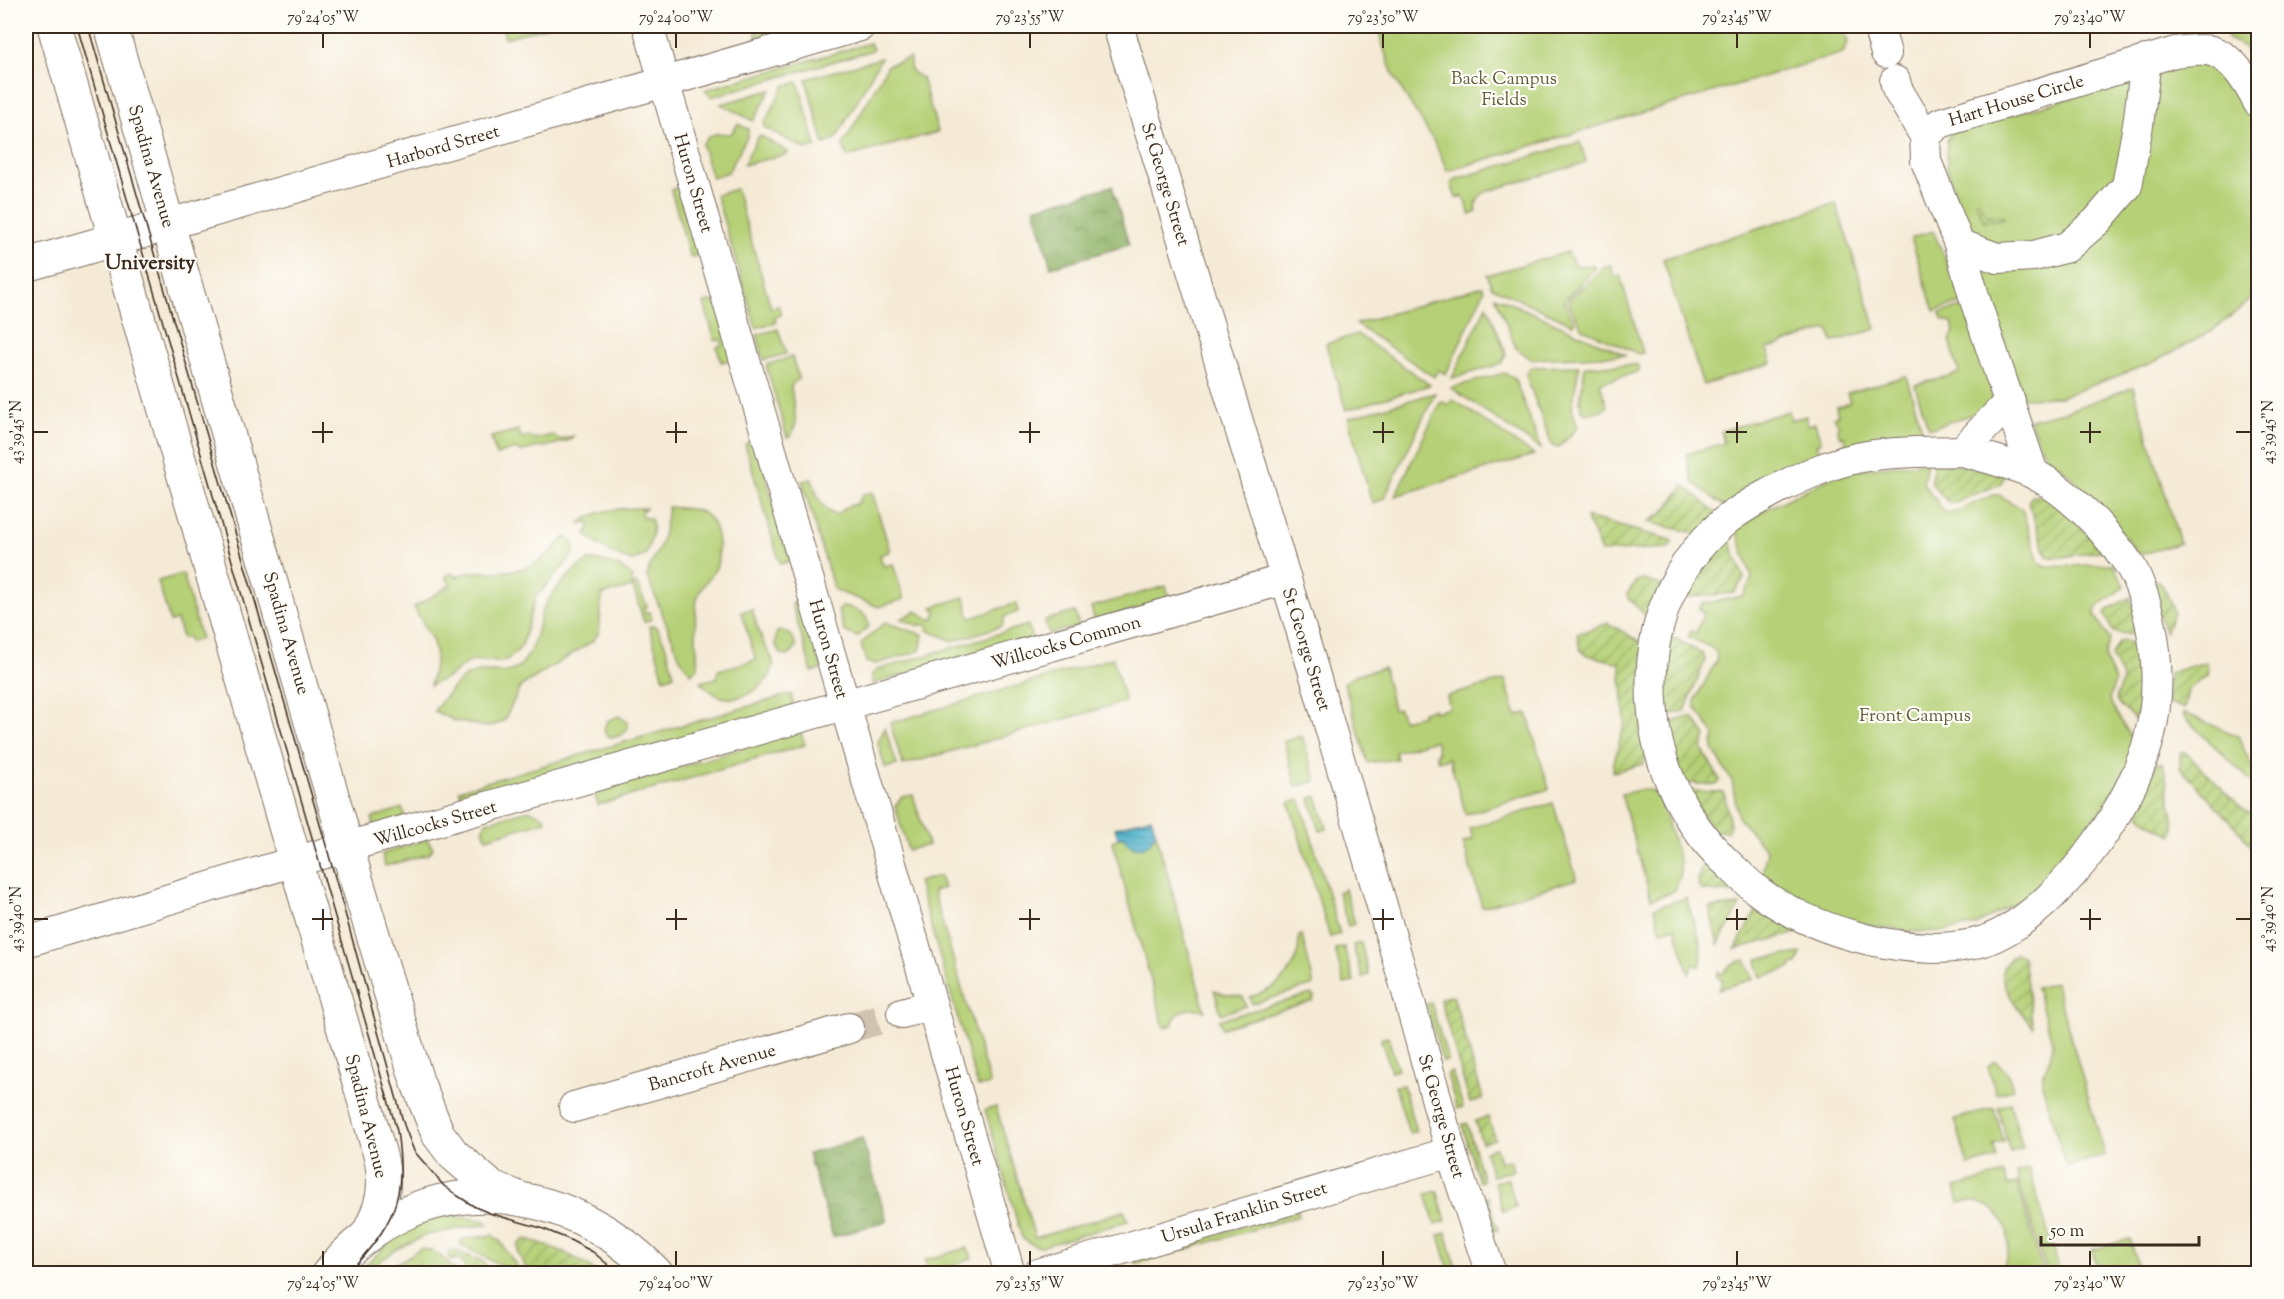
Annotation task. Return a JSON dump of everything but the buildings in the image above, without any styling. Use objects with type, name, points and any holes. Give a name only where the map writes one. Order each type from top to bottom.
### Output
[{"type":"main road","name":"Spadina Avenue","points":[[54,26],[383,1166],[385,1179],[380,1212],[367,1236]]},
{"type":"main road","name":"Spadina Avenue","points":[[111,26],[417,1081],[438,1134],[453,1154],[490,1185],[523,1200]]},
{"type":"main road","name":"Harbord Street","points":[[26,265],[169,224]]},
{"type":"main road","points":[[328,1274],[347,1252],[367,1236],[409,1211],[447,1200],[483,1196],[523,1200],[574,1214],[620,1239],[657,1274]]},
{"type":"street","name":"Huron Street","points":[[648,26],[1010,1274]]},
{"type":"street","name":"Harbord Street","points":[[169,224],[860,26]]},
{"type":"street","name":"St George Street","points":[[1118,26],[1286,579],[1451,1152],[1491,1274]]},
{"type":"street","name":"Hart House Circle","points":[[1925,136],[1940,123],[2175,52],[2211,51],[2233,64],[2259,102]]},
{"type":"street","points":[[1959,244],[1997,258],[2034,256],[2067,247],[2097,221],[2127,186],[2146,60]]},
{"type":"street","points":[[1895,81],[1897,89],[1925,136],[1926,161],[1959,244],[1976,303],[2033,474]]},
{"type":"street","points":[[1962,451],[2010,401]]},
{"type":"street","points":[[1962,451],[1995,459],[2033,474],[2057,489],[2092,518],[2121,553],[2138,583],[2155,645],[2157,683],[2154,717],[2134,781],[2118,813],[2065,884],[2006,930],[1984,940],[1962,945],[1928,948],[1866,939],[1836,931],[1809,921],[1759,892],[1706,842],[1690,820],[1672,786],[1658,747],[1650,686],[1654,639],[1681,572],[1701,544],[1727,519],[1806,474],[1846,460],[1893,452],[1962,451]]},
{"type":"street","name":"Willcocks Common","points":[[846,705],[1286,579]]},
{"type":"street","name":"Willcocks Street","points":[[26,942],[296,862],[846,705]]},
{"type":"street","points":[[902,1013],[932,1005]]},
{"type":"street","name":"Bancroft Avenue","points":[[574,1107],[849,1028]]},
{"type":"street","name":"Ursula Franklin Street","points":[[1038,1274],[1451,1152]]},
{"type":"green space","points":[[502,26],[548,26],[505,38]]},
{"type":"green space","points":[[761,26],[794,26],[756,37],[756,29]]},
{"type":"green space","name":"Back Campus Fields","points":[[1377,26],[1843,26],[1848,42],[1843,53],[1447,171],[1436,146],[1393,74]]},
{"type":"green space","points":[[2225,26],[2258,26],[2258,64],[2243,46],[2228,39]]},
{"type":"green space","points":[[870,43],[873,50],[711,97],[705,90]]},
{"type":"green space","points":[[881,58],[837,137],[824,144],[806,79]]},
{"type":"green space","points":[[910,58],[912,71],[922,78],[938,132],[847,157],[843,145],[888,65]]},
{"type":"green space","points":[[2188,64],[2214,66],[2228,78],[2258,125],[2258,290],[2248,302],[2212,331],[2152,363],[2060,397],[2023,398],[1947,168],[1947,141],[1952,132]]},
{"type":"green space","points":[[798,82],[816,146],[805,149],[764,127],[784,86]]},
{"type":"green space","points":[[771,90],[753,121],[721,104]]},
{"type":"green space","points":[[738,124],[748,129],[748,135],[728,172],[712,178],[702,145],[714,134],[731,134]]},
{"type":"green space","points":[[761,136],[788,152],[787,154],[743,165],[758,137]]},
{"type":"green space","points":[[1580,142],[1586,161],[1584,163],[1485,192],[1477,200],[1477,212],[1470,215],[1463,196],[1456,198],[1451,184],[1456,179]]},
{"type":"green space","points":[[681,186],[701,254],[690,257],[671,190]]},
{"type":"green space","points":[[1112,186],[1129,245],[1051,267],[1034,208]]},
{"type":"green space","points":[[736,189],[771,308],[779,306],[781,315],[775,317],[776,322],[756,328],[716,195]]},
{"type":"green space","points":[[1978,200],[1987,214],[2003,215],[2004,219],[1984,221],[1975,202]]},
{"type":"green space","points":[[1836,203],[1876,329],[1833,342],[1828,329],[1767,349],[1772,363],[1703,385],[1663,259]]},
{"type":"green space","points":[[1933,231],[1965,302],[1934,311],[1911,238]]},
{"type":"green space","points":[[1568,252],[1575,266],[1594,265],[1595,268],[1564,301],[1575,322],[1573,324],[1492,287],[1487,275]]},
{"type":"green space","points":[[1611,265],[1614,276],[1620,275],[1643,353],[1639,354],[1583,329],[1568,303],[1569,299],[1605,266]]},
{"type":"green space","points":[[1483,286],[1484,291],[1446,374],[1438,370],[1434,377],[1356,324]]},
{"type":"green space","points":[[1495,296],[1626,355],[1531,359],[1516,348]]},
{"type":"green space","points":[[716,300],[733,359],[721,362],[717,347],[722,345],[721,339],[715,341],[704,303]]},
{"type":"green space","points":[[1487,305],[1506,354],[1501,364],[1452,378]]},
{"type":"green space","points":[[1967,306],[1995,382],[1991,408],[1931,428],[1928,427],[1915,385],[1959,373],[1950,340],[1954,332],[1952,323],[1942,320],[1940,313]]},
{"type":"green space","points":[[778,329],[786,354],[764,360],[757,335]]},
{"type":"green space","points":[[1357,334],[1430,385],[1346,410],[1326,344]]},
{"type":"green space","points":[[792,357],[799,379],[791,387],[796,423],[791,436],[787,437],[766,365]]},
{"type":"green space","points":[[1638,365],[1640,371],[1600,383],[1607,407],[1605,409],[1586,414],[1581,410],[1580,400],[1585,366]]},
{"type":"green space","points":[[1579,366],[1572,408],[1578,427],[1559,447],[1552,446],[1526,375],[1532,367]]},
{"type":"green space","points":[[1504,373],[1514,377],[1541,449],[1451,388]]},
{"type":"green space","points":[[1906,376],[1925,439],[1844,447],[1843,444],[1846,442],[1844,436],[1840,437],[1837,428],[1839,426],[1834,417],[1838,415],[1836,407],[1850,402],[1847,393]]},
{"type":"green space","points":[[2133,387],[2180,543],[2140,555],[2100,505],[2062,468],[2048,458],[2039,445],[2030,420],[2067,411]]},
{"type":"green space","points":[[1435,393],[1384,499],[1372,503],[1348,418]]},
{"type":"green space","points":[[1452,399],[1534,455],[1395,496],[1441,401],[1448,405]]},
{"type":"green space","points":[[1789,411],[1791,420],[1806,416],[1808,425],[1815,423],[1821,442],[1816,444],[1818,451],[1822,450],[1822,453],[1726,508],[1692,481],[1686,454],[1724,443],[1721,431]]},
{"type":"green space","points":[[518,430],[522,438],[528,436],[535,439],[552,435],[561,440],[573,436],[570,440],[545,447],[520,452],[515,449],[496,455],[491,437]]},
{"type":"green space","points":[[756,441],[790,561],[780,564],[745,444]]},
{"type":"green space","name":"Front Campus","points":[[1927,462],[1923,483],[1945,513],[1951,514],[1993,495],[1999,495],[2022,509],[2039,563],[2046,567],[2113,564],[2125,586],[2096,608],[2095,615],[2110,640],[2105,657],[2115,681],[2110,698],[2112,706],[2136,745],[2127,767],[2078,849],[2030,895],[1976,925],[1945,931],[1919,932],[1878,927],[1831,916],[1761,879],[1767,851],[1738,817],[1732,781],[1713,749],[1714,734],[1696,708],[1695,701],[1716,661],[1717,654],[1712,648],[1688,637],[1691,631],[1696,633],[1704,612],[1699,609],[1702,604],[1743,596],[1752,578],[1736,529],[1753,516],[1844,471]]},
{"type":"green space","points":[[1934,462],[2004,474],[2001,484],[1952,504],[1931,483]]},
{"type":"green space","points":[[812,479],[822,505],[836,515],[848,506],[857,504],[863,494],[872,492],[890,551],[880,555],[883,566],[893,564],[904,599],[879,607],[834,590],[802,481]]},
{"type":"green space","points":[[1684,485],[1717,514],[1698,534],[1648,522],[1663,513]]},
{"type":"green space","points":[[2032,496],[2049,496],[2105,550],[2057,558],[2047,556],[2028,502]]},
{"type":"green space","points":[[668,507],[703,513],[714,524],[717,533],[717,565],[700,590],[697,599],[695,624],[698,668],[691,673],[680,658],[647,576],[663,537]]},
{"type":"green space","points":[[647,508],[641,513],[643,517],[651,519],[650,541],[646,554],[633,561],[614,554],[596,543],[586,534],[590,525],[588,522],[580,523],[603,511]]},
{"type":"green space","points":[[1586,517],[1668,539],[1671,540],[1672,545],[1668,548],[1601,552]]},
{"type":"green space","points":[[1728,536],[1744,578],[1734,593],[1679,598],[1691,579]]},
{"type":"green space","points":[[566,537],[574,543],[574,554],[535,598],[522,645],[514,654],[502,662],[478,660],[470,662],[447,678],[430,686],[436,657],[433,642],[414,607],[451,585],[445,577],[452,573],[456,577],[471,572],[502,572],[523,568],[540,560]]},
{"type":"green space","points":[[592,560],[615,565],[625,570],[633,578],[632,585],[636,583],[647,606],[644,608],[646,613],[650,612],[652,619],[644,622],[633,587],[602,595],[599,632],[593,641],[521,686],[505,719],[500,723],[487,727],[455,721],[434,711],[452,689],[468,675],[480,672],[507,672],[519,666],[531,649],[545,605],[571,574]]},
{"type":"green space","points":[[183,574],[201,639],[190,642],[188,637],[182,638],[177,620],[170,622],[158,581]]},
{"type":"green space","points":[[1639,580],[1661,585],[1648,618],[1627,594]]},
{"type":"green space","points":[[2157,580],[2165,590],[2174,612],[2165,633],[2149,585]]},
{"type":"green space","points":[[1166,586],[1170,599],[1095,621],[1091,607]]},
{"type":"green space","points":[[965,597],[969,616],[972,618],[1016,603],[1018,612],[1005,616],[1002,626],[953,641],[927,630],[928,626],[921,624],[919,626],[901,619],[916,611],[929,619],[934,619],[936,611],[932,607]]},
{"type":"green space","points":[[2130,597],[2141,636],[2113,632],[2105,614],[2107,610]]},
{"type":"green space","points":[[802,601],[822,669],[812,672],[792,604]]},
{"type":"green space","points":[[844,606],[860,612],[868,621],[869,626],[858,637],[844,631],[838,611]]},
{"type":"green space","points":[[752,609],[761,639],[773,660],[771,672],[762,684],[749,693],[734,698],[719,696],[700,682],[717,678],[718,670],[756,660],[741,612]]},
{"type":"green space","points":[[1075,612],[1079,626],[1049,634],[1045,620]]},
{"type":"green space","points":[[885,622],[923,635],[920,651],[876,664],[866,662],[861,644]]},
{"type":"green space","points":[[1608,623],[1642,643],[1648,751],[1643,764],[1613,772],[1625,722],[1620,663],[1587,655],[1580,649],[1577,634]]},
{"type":"green space","points":[[1028,625],[1032,639],[872,684],[872,674],[877,670]]},
{"type":"green space","points":[[649,626],[655,626],[659,631],[671,662],[674,675],[664,679]]},
{"type":"green space","points":[[783,631],[792,636],[796,646],[787,656],[781,654],[775,644],[777,632]]},
{"type":"green space","points":[[1674,638],[1703,654],[1705,660],[1685,711],[1664,717],[1662,701],[1670,640]]},
{"type":"green space","points":[[2123,640],[2144,649],[2141,725],[2117,703],[2116,696],[2123,680],[2111,656],[2119,642]]},
{"type":"green space","points":[[1113,658],[1125,702],[903,765],[890,723]]},
{"type":"green space","points":[[2206,662],[2207,676],[2188,689],[2184,709],[2167,702],[2168,673]]},
{"type":"green space","points":[[1384,668],[1393,710],[1399,709],[1403,720],[1423,715],[1422,712],[1433,709],[1434,712],[1450,708],[1447,696],[1505,680],[1516,716],[1527,713],[1549,789],[1466,814],[1449,758],[1438,761],[1435,740],[1395,752],[1397,759],[1368,763],[1344,683],[1357,674]]},
{"type":"green space","points":[[791,694],[794,707],[463,802],[459,790]]},
{"type":"green space","points":[[2184,713],[2238,736],[2258,780],[2258,788],[2183,716]]},
{"type":"green space","points":[[619,716],[627,722],[628,728],[618,736],[606,735],[604,730],[607,721]]},
{"type":"green space","points":[[1692,716],[1706,736],[1702,749],[1720,780],[1717,785],[1684,783],[1666,728],[1672,722]]},
{"type":"green space","points":[[885,728],[897,765],[885,768],[878,742]]},
{"type":"green space","points":[[800,731],[805,745],[598,805],[594,793]]},
{"type":"green space","points":[[1302,736],[1316,781],[1296,787],[1284,741]]},
{"type":"green space","points":[[2180,752],[2185,752],[2245,811],[2258,817],[2258,859],[2241,832],[2180,768]]},
{"type":"green space","points":[[2155,763],[2162,763],[2164,767],[2175,829],[2173,835],[2146,820],[2136,806]]},
{"type":"green space","points":[[1644,789],[1653,791],[1661,800],[1680,863],[1680,877],[1675,889],[1651,899],[1621,794]]},
{"type":"green space","points":[[1687,791],[1724,792],[1730,825],[1727,832],[1713,831]]},
{"type":"green space","points":[[913,795],[928,845],[908,850],[895,806],[902,797]]},
{"type":"green space","points":[[1317,796],[1327,829],[1320,831],[1310,799]]},
{"type":"green space","points":[[1298,800],[1301,802],[1340,934],[1330,937],[1289,803]]},
{"type":"green space","points":[[1553,803],[1577,879],[1482,907],[1463,843],[1473,839],[1470,828]]},
{"type":"green space","points":[[402,808],[405,817],[375,827],[372,818]]},
{"type":"green space","points":[[529,810],[544,816],[546,821],[486,838],[483,828],[486,822]]},
{"type":"green space","points":[[1156,833],[1205,1011],[1185,1010],[1177,1016],[1172,1025],[1164,1027],[1112,841],[1124,836],[1133,847],[1143,848]]},
{"type":"green space","points":[[427,839],[433,848],[429,854],[385,866],[382,854]]},
{"type":"green space","points":[[1705,858],[1742,894],[1701,890],[1698,878]]},
{"type":"green space","points":[[940,876],[944,888],[933,891],[990,1084],[978,1087],[918,882]]},
{"type":"green space","points":[[1345,889],[1355,924],[1348,926],[1338,892]]},
{"type":"green space","points":[[1686,898],[1701,944],[1702,959],[1700,967],[1694,964],[1689,974],[1675,927],[1661,931],[1654,908]]},
{"type":"green space","points":[[1760,904],[1805,931],[1735,949]]},
{"type":"green space","points":[[1740,905],[1718,945],[1709,908]]},
{"type":"green space","points":[[1302,935],[1314,985],[1252,1004],[1250,997],[1279,983],[1292,967],[1296,958],[1299,936]]},
{"type":"green space","points":[[1361,943],[1369,975],[1362,977],[1353,945]]},
{"type":"green space","points":[[1344,947],[1354,982],[1344,984],[1335,949]]},
{"type":"green space","points":[[1801,953],[1797,964],[1791,965],[1791,968],[1761,977],[1757,965],[1758,959]]},
{"type":"green space","points":[[2016,953],[2023,957],[2033,1028],[2012,1000],[2002,975],[2003,968]]},
{"type":"green space","points":[[1745,960],[1753,979],[1719,989],[1723,980],[1717,977],[1719,972],[1723,974],[1732,964]]},
{"type":"green space","points":[[2055,983],[2105,1155],[2066,1167],[2042,1084],[2053,1044],[2036,988]]},
{"type":"green space","points":[[1214,990],[1243,997],[1246,1006],[1221,1014]]},
{"type":"green space","points":[[1311,994],[1314,997],[1313,1001],[1222,1028],[1219,1020]]},
{"type":"green space","points":[[1453,995],[1483,1099],[1470,1103],[1440,999]]},
{"type":"green space","points":[[1431,1003],[1448,1060],[1443,1062],[1426,1004]]},
{"type":"green space","points":[[1388,1037],[1398,1070],[1391,1072],[1381,1039]]},
{"type":"green space","points":[[1995,1061],[2008,1073],[2013,1089],[1996,1094],[1988,1067]]},
{"type":"green space","points":[[1452,1072],[1463,1107],[1457,1109],[1447,1074]]},
{"type":"green space","points":[[1403,1085],[1416,1132],[1409,1133],[1395,1086]]},
{"type":"green space","points":[[2010,1103],[2023,1148],[2010,1152],[1998,1107]]},
{"type":"green space","points":[[996,1107],[1035,1238],[1124,1211],[1128,1221],[1041,1247],[1022,1238],[985,1110]]},
{"type":"green space","points":[[1994,1108],[2004,1142],[1993,1145],[1997,1158],[1968,1166],[1955,1119]]},
{"type":"green space","points":[[1488,1117],[1495,1139],[1482,1143],[1475,1121]]},
{"type":"green space","points":[[1467,1123],[1483,1181],[1479,1182],[1462,1125]]},
{"type":"green space","points":[[862,1138],[887,1221],[833,1237],[808,1154]]},
{"type":"green space","points":[[1496,1148],[1500,1162],[1510,1160],[1513,1170],[1492,1176],[1485,1151]]},
{"type":"green space","points":[[2029,1169],[2060,1273],[2047,1273],[2016,1173]]},
{"type":"green space","points":[[2004,1174],[2008,1186],[2017,1183],[2043,1271],[2035,1274],[2000,1273],[2006,1260],[2008,1247],[2008,1234],[2003,1223],[1987,1206],[1974,1202],[1959,1203],[1955,1187]]},
{"type":"green space","points":[[1508,1179],[1516,1207],[1503,1211],[1494,1182]]},
{"type":"green space","points":[[1437,1191],[1446,1221],[1435,1224],[1426,1194]]},
{"type":"green space","points":[[1488,1196],[1498,1230],[1493,1231],[1483,1197]]},
{"type":"green space","points":[[1298,1210],[1299,1216],[1136,1264],[1136,1258]]},
{"type":"green space","points":[[435,1212],[486,1221],[488,1225],[426,1235],[397,1249],[364,1273],[357,1274],[401,1231]]},
{"type":"green space","points":[[1446,1232],[1458,1273],[1450,1273],[1439,1235]]},
{"type":"green space","points":[[492,1235],[500,1241],[521,1273],[516,1273],[461,1245],[460,1241],[463,1239]]},
{"type":"green space","points":[[527,1239],[564,1253],[597,1273],[529,1273],[518,1249],[521,1241]]},
{"type":"green space","points":[[2130,1239],[2140,1273],[2099,1273],[2092,1250]]},
{"type":"green space","points":[[967,1248],[973,1258],[959,1264],[928,1271],[925,1260]]},
{"type":"green space","points":[[420,1249],[437,1253],[457,1273],[419,1273],[419,1264],[412,1273],[380,1274]]},
{"type":"green space","points":[[453,1250],[483,1261],[489,1273],[468,1271],[459,1258],[451,1261],[448,1256],[449,1251]]},
{"type":"water","points":[[1151,817],[1156,833],[1148,845],[1133,847],[1124,837],[1118,838],[1115,828]]},
{"type":"tunnel","points":[[849,1028],[902,1013]]},
{"type":"tram line","points":[[77,26],[397,1131],[400,1175],[393,1210],[376,1240],[347,1274]]},
{"type":"tram line","points":[[88,26],[328,852],[404,1125],[414,1151],[444,1186],[475,1207],[568,1239],[593,1252],[619,1274]]},
{"type":"district","name":"University","points":[[150,262]]}]
